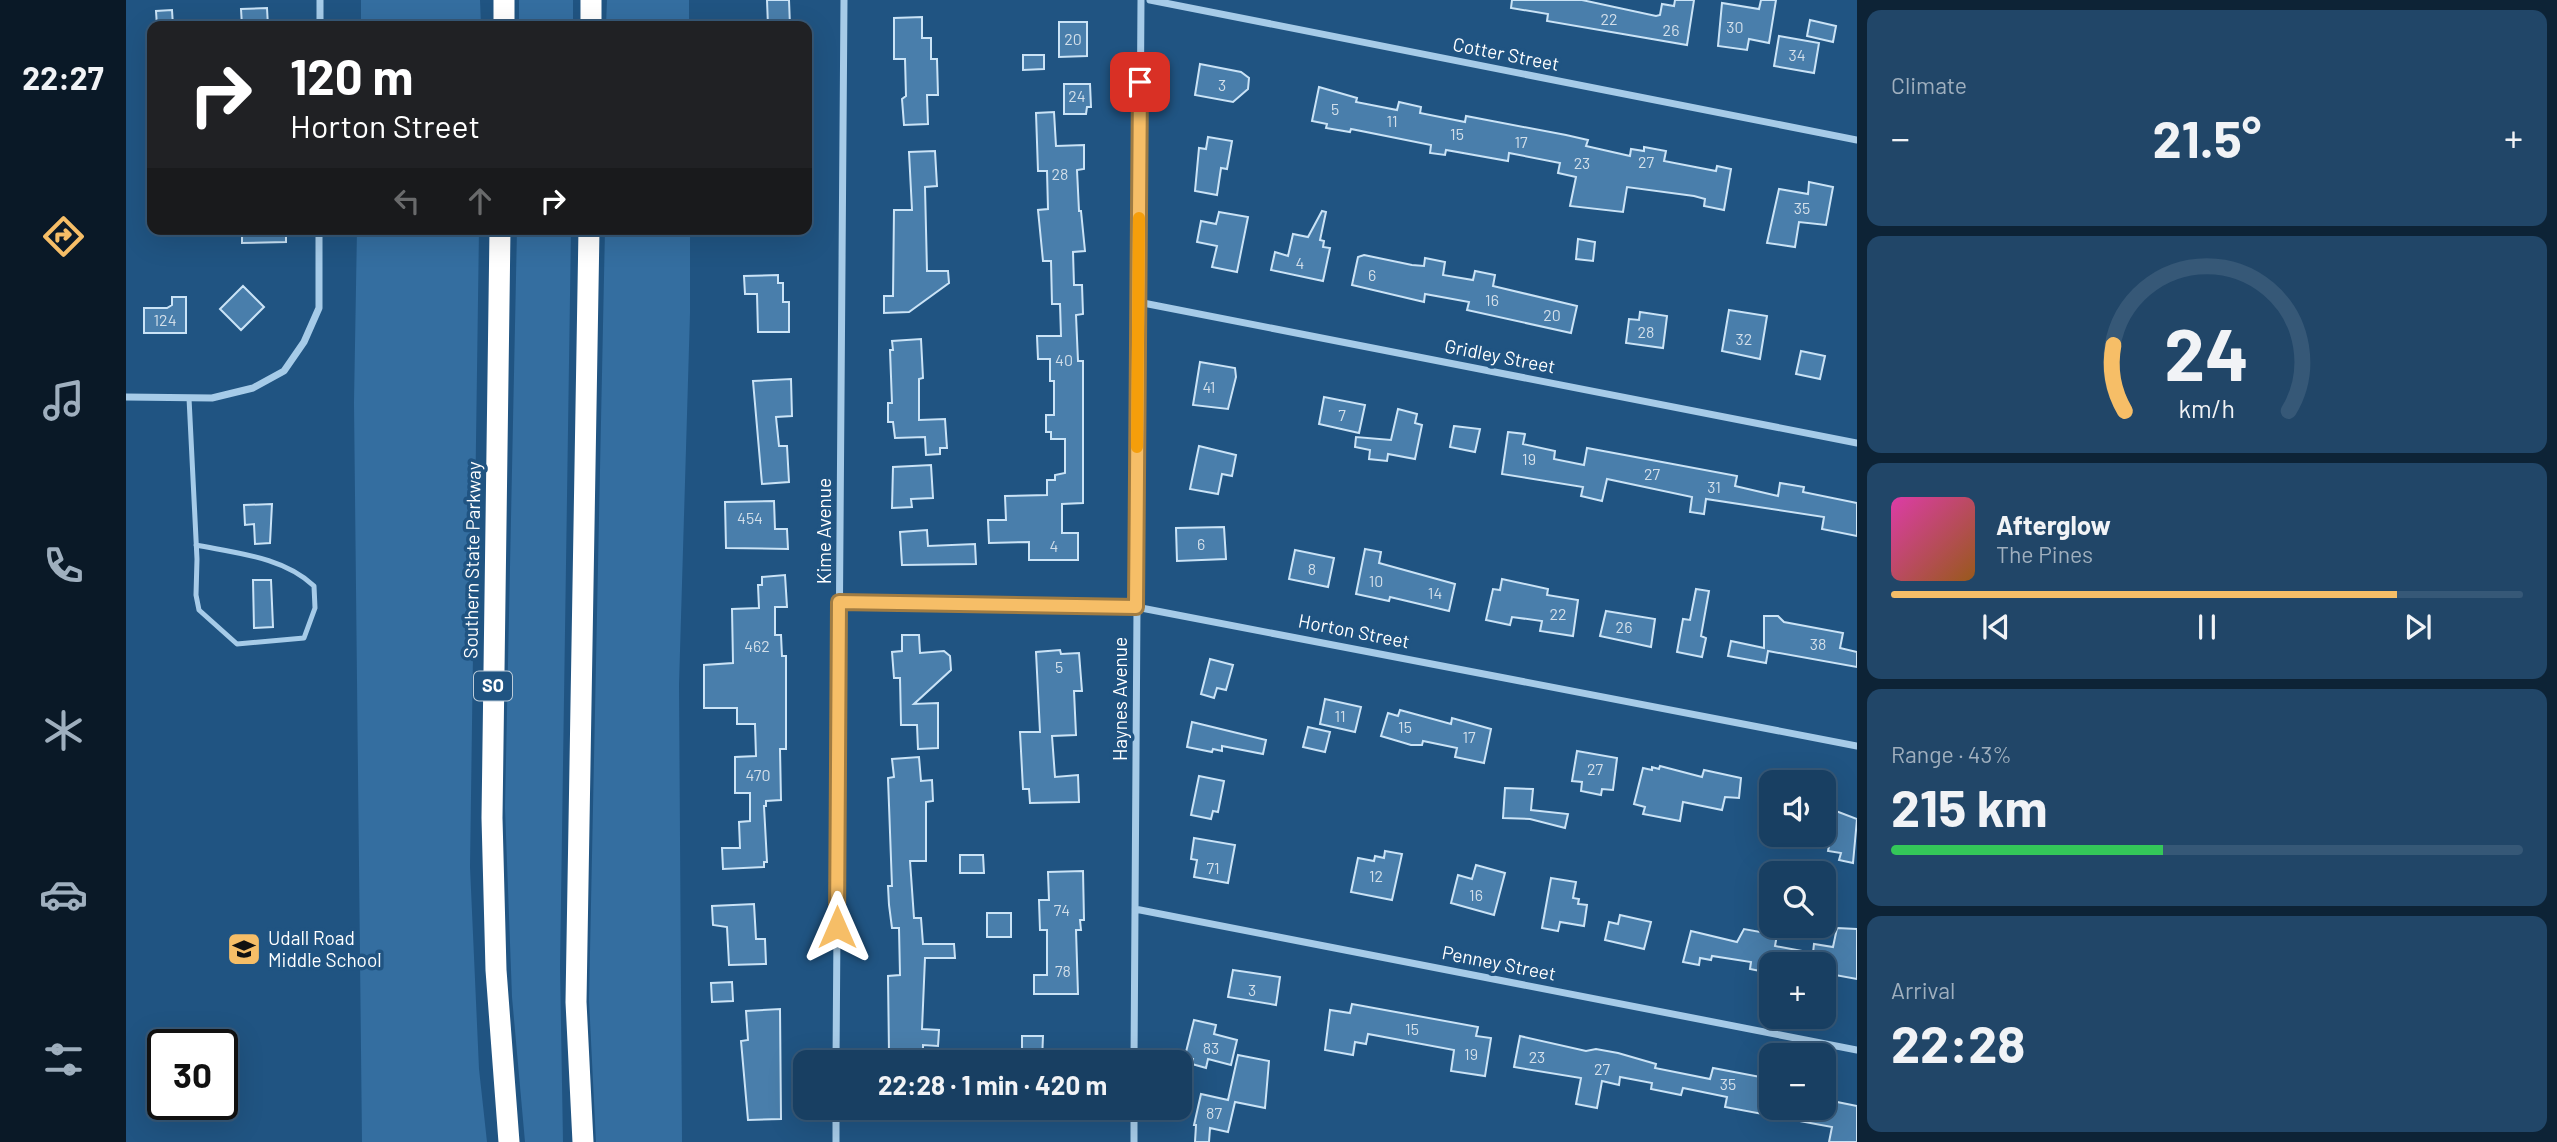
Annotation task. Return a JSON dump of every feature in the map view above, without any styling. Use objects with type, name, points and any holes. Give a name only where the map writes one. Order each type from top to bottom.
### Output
[{"type":"highway","points":[[504,0],[504,21]]},
{"type":"highway","points":[[591,0],[591,21]]},
{"type":"highway","name":"Southern State Parkway","points":[[500,235],[492,831],[496,983],[509,1142]]},
{"type":"highway","points":[[583,1142],[576,989],[589,235]]},
{"type":"street","points":[[320,0],[320,21]]},
{"type":"street","name":"Kime Avenue","points":[[836,1050],[844,0]]},
{"type":"street","name":"Haynes Avenue","points":[[1134,1050],[1141,0]]},
{"type":"street","name":"Cotter Street","points":[[1150,0],[1857,140]]},
{"type":"street","points":[[126,397],[212,398],[253,388],[284,371],[304,342],[319,308],[319,235]]},
{"type":"street","name":"Gridley Street","points":[[1138,302],[1857,443]]},
{"type":"street","name":"Horton Street","points":[[839,602],[1136,607],[1857,746]]},
{"type":"street","name":"Penney Street","points":[[1135,909],[1857,1050]]},
{"type":"street","points":[[836,1120],[836,1142]]},
{"type":"street","points":[[1134,1120],[1134,1142]]},
{"type":"lane","points":[[189,398],[196,595],[199,610],[237,644],[304,638],[312,623],[314,597],[313,586],[299,572],[260,558],[196,545]]},
{"type":"shaded area","points":[[361,0],[480,0],[481,21],[361,21]]},
{"type":"shaded area","points":[[519,0],[573,0],[573,21],[519,21]]},
{"type":"shaded area","points":[[607,0],[689,0],[689,21],[606,21]]},
{"type":"shaded area","points":[[357,235],[479,235],[470,867],[479,1069],[487,1142],[362,1142],[354,403]]},
{"type":"shaded area","points":[[517,235],[571,235],[560,967],[563,1142],[525,1142],[512,997],[505,808]]},
{"type":"shaded area","points":[[605,235],[690,235],[679,685],[682,1142],[596,1142],[589,1000]]},
{"type":"building","points":[[767,0],[789,0],[790,21],[768,21]]},
{"type":"building","points":[[1512,0],[1582,0],[1656,16],[1660,15],[1662,4],[1674,6],[1675,0],[1694,0],[1687,45],[1547,21],[1548,14],[1511,8]]},
{"type":"building","points":[[1761,0],[1776,0],[1769,43],[1749,39],[1747,50],[1718,46],[1722,3],[1759,9]]},
{"type":"building","points":[[267,8],[268,21],[242,21],[241,9]]},
{"type":"building","points":[[172,10],[173,21],[157,21],[156,11]]},
{"type":"building","points":[[922,17],[922,38],[931,38],[931,59],[937,59],[938,95],[927,95],[928,124],[904,125],[902,99],[906,96],[905,59],[894,59],[894,18]]},
{"type":"building","points":[[1810,20],[1836,26],[1833,42],[1807,36]]},
{"type":"building","points":[[1059,22],[1087,22],[1087,56],[1059,57]]},
{"type":"building","points":[[1779,36],[1819,43],[1814,73],[1774,66]]},
{"type":"building","points":[[1023,55],[1044,55],[1044,69],[1023,70]]},
{"type":"building","points":[[1200,64],[1241,72],[1249,78],[1248,89],[1233,102],[1195,95]]},
{"type":"building","points":[[1064,84],[1090,84],[1091,107],[1087,107],[1086,114],[1064,114]]},
{"type":"building","points":[[1319,87],[1357,98],[1356,102],[1397,110],[1399,102],[1421,107],[1420,113],[1465,122],[1466,116],[1588,140],[1586,146],[1630,156],[1631,149],[1644,151],[1644,147],[1666,151],[1664,161],[1716,171],[1717,166],[1731,169],[1724,210],[1704,206],[1705,199],[1694,196],[1627,187],[1623,212],[1570,206],[1576,177],[1558,173],[1560,163],[1509,153],[1508,161],[1446,150],[1445,155],[1430,153],[1431,145],[1351,129],[1350,132],[1326,128],[1327,124],[1312,121]]},
{"type":"building","points":[[1054,112],[1056,146],[1084,145],[1084,169],[1077,170],[1085,251],[1073,252],[1074,285],[1082,285],[1083,314],[1076,315],[1078,361],[1083,361],[1083,503],[1062,504],[1062,533],[1078,533],[1078,560],[1029,560],[1029,542],[989,543],[988,520],[1006,520],[1005,496],[1047,495],[1047,480],[1055,480],[1055,475],[1065,473],[1065,439],[1051,439],[1051,432],[1046,432],[1046,415],[1054,415],[1054,381],[1050,381],[1050,359],[1038,359],[1037,336],[1061,336],[1060,304],[1052,304],[1051,261],[1043,261],[1038,210],[1048,209],[1047,171],[1038,171],[1036,113]]},
{"type":"building","points":[[1208,137],[1232,141],[1227,169],[1221,168],[1217,195],[1195,191],[1199,148],[1206,149]]},
{"type":"building","points":[[935,151],[937,186],[925,187],[927,271],[948,271],[949,283],[909,312],[884,313],[884,296],[893,296],[894,210],[912,210],[909,152]]},
{"type":"building","points":[[1809,182],[1833,187],[1826,225],[1799,222],[1795,247],[1767,243],[1779,189],[1808,194]]},
{"type":"building","points":[[1322,211],[1326,212],[1320,240],[1324,241],[1323,247],[1330,248],[1323,281],[1271,270],[1275,252],[1288,256],[1293,234],[1308,237]]},
{"type":"building","points":[[1219,212],[1248,217],[1237,272],[1212,267],[1217,246],[1197,242],[1201,221],[1216,224]]},
{"type":"building","points":[[242,235],[286,235],[286,242],[242,243]]},
{"type":"building","points":[[1578,239],[1595,242],[1593,261],[1576,259]]},
{"type":"building","points":[[1364,255],[1412,265],[1424,266],[1425,258],[1445,262],[1443,275],[1473,280],[1475,271],[1495,275],[1493,286],[1577,306],[1571,333],[1467,310],[1469,302],[1425,294],[1424,302],[1352,285],[1358,257]]},
{"type":"building","points":[[778,275],[778,283],[783,283],[783,302],[789,302],[789,332],[758,332],[757,294],[745,294],[744,276]]},
{"type":"building","points":[[243,286],[264,307],[241,330],[220,309]]},
{"type":"building","points":[[172,297],[186,297],[186,333],[144,333],[144,308],[167,308],[172,305]]},
{"type":"building","points":[[1729,310],[1767,316],[1760,359],[1722,351]]},
{"type":"building","points":[[1640,312],[1667,316],[1663,348],[1626,343],[1629,319],[1639,320]]},
{"type":"building","points":[[921,339],[923,378],[919,379],[919,420],[945,419],[947,448],[940,448],[940,454],[926,455],[925,437],[895,438],[893,422],[888,422],[888,403],[892,403],[892,341]]},
{"type":"building","points":[[1801,351],[1825,356],[1820,379],[1796,374]]},
{"type":"building","points":[[1200,362],[1235,368],[1236,377],[1228,409],[1193,405]]},
{"type":"building","points":[[791,379],[792,416],[776,417],[779,446],[787,446],[789,482],[762,484],[753,381]]},
{"type":"building","points":[[1324,397],[1365,405],[1359,433],[1319,424]]},
{"type":"building","points":[[1398,409],[1417,414],[1415,423],[1422,425],[1415,459],[1388,454],[1387,461],[1369,459],[1370,450],[1355,447],[1356,437],[1391,440]]},
{"type":"building","points":[[1454,426],[1480,429],[1475,452],[1450,447]]},
{"type":"building","points":[[1508,432],[1525,434],[1523,444],[1555,451],[1554,459],[1584,465],[1587,448],[1737,476],[1735,486],[1778,496],[1780,483],[1804,487],[1803,492],[1857,503],[1857,536],[1822,529],[1824,517],[1706,499],[1704,514],[1690,512],[1692,497],[1607,479],[1602,501],[1581,496],[1583,487],[1502,474]]},
{"type":"building","points":[[1199,446],[1236,455],[1232,476],[1222,474],[1218,494],[1190,489]]},
{"type":"building","points":[[931,465],[933,498],[911,499],[912,507],[892,508],[893,467]]},
{"type":"building","points":[[774,501],[775,529],[787,529],[788,549],[726,548],[725,502]]},
{"type":"building","points":[[272,504],[270,543],[255,544],[254,524],[245,525],[244,505]]},
{"type":"building","points":[[1224,527],[1226,559],[1177,561],[1176,528]]},
{"type":"building","points":[[927,530],[928,546],[975,544],[976,564],[902,565],[900,532]]},
{"type":"building","points":[[1365,549],[1381,552],[1379,563],[1455,584],[1449,611],[1390,597],[1389,601],[1356,594]]},
{"type":"building","points":[[1295,550],[1334,558],[1328,587],[1289,579]]},
{"type":"building","points":[[785,575],[787,607],[775,607],[775,635],[781,635],[782,656],[786,656],[786,749],[780,749],[781,800],[766,801],[764,806],[767,862],[764,862],[764,867],[723,869],[722,848],[740,848],[739,822],[750,821],[750,793],[735,793],[735,757],[756,756],[755,724],[737,724],[737,708],[704,708],[704,665],[733,663],[732,609],[759,608],[758,585],[762,585],[762,577]]},
{"type":"building","points":[[1502,579],[1548,589],[1547,595],[1578,600],[1573,636],[1540,631],[1542,621],[1512,617],[1510,625],[1486,620],[1493,589],[1500,590]]},
{"type":"building","points":[[253,580],[271,580],[273,627],[254,628]]},
{"type":"building","points":[[1696,589],[1709,591],[1701,636],[1706,638],[1702,657],[1677,652],[1683,619],[1690,620]]},
{"type":"building","points":[[1606,611],[1655,619],[1651,647],[1600,636]]},
{"type":"building","points":[[1764,616],[1778,616],[1784,622],[1843,633],[1840,648],[1857,652],[1857,667],[1768,651],[1766,663],[1728,656],[1731,641],[1764,648]]},
{"type":"building","points":[[902,635],[919,635],[920,653],[944,651],[950,656],[951,670],[914,704],[938,703],[938,748],[918,749],[917,725],[901,725],[900,678],[894,678],[892,652],[902,651]]},
{"type":"building","points":[[1060,650],[1061,654],[1079,653],[1082,691],[1074,691],[1076,735],[1052,736],[1055,777],[1078,775],[1079,802],[1030,803],[1029,789],[1023,789],[1020,732],[1040,732],[1036,652]]},
{"type":"building","points":[[1210,659],[1233,665],[1226,690],[1217,688],[1214,698],[1201,694]]},
{"type":"building","points":[[1325,699],[1361,707],[1355,732],[1320,724]]},
{"type":"building","points":[[1400,710],[1451,724],[1452,718],[1491,729],[1484,763],[1455,757],[1457,748],[1423,741],[1422,745],[1411,745],[1381,736],[1388,713],[1398,716]]},
{"type":"building","points":[[1192,722],[1266,740],[1263,754],[1222,746],[1222,751],[1213,749],[1212,752],[1187,747]]},
{"type":"building","points":[[1308,727],[1330,732],[1325,752],[1303,747]]},
{"type":"building","points":[[1577,751],[1617,758],[1613,790],[1602,789],[1601,795],[1581,791],[1582,782],[1572,781]]},
{"type":"building","points":[[919,757],[921,781],[932,780],[933,801],[926,802],[926,861],[910,861],[914,918],[921,918],[923,944],[954,944],[955,958],[925,958],[922,1029],[939,1030],[938,1046],[923,1045],[923,1050],[889,1050],[888,976],[900,975],[899,928],[892,928],[888,886],[892,886],[888,778],[894,777],[892,759]]},
{"type":"building","points":[[1660,766],[1702,777],[1704,770],[1741,778],[1739,798],[1725,797],[1722,810],[1683,802],[1680,821],[1643,814],[1645,807],[1634,804],[1643,768],[1652,770],[1652,767],[1659,769]]},
{"type":"building","points":[[1199,776],[1224,781],[1218,812],[1213,811],[1211,819],[1191,815]]},
{"type":"building","points":[[1505,788],[1533,789],[1531,810],[1568,814],[1565,828],[1530,819],[1503,818]]},
{"type":"building","points":[[1836,811],[1857,819],[1853,863],[1839,860],[1841,853],[1828,851],[1829,847],[1836,847]]},
{"type":"building","points":[[1194,838],[1235,845],[1228,883],[1194,877],[1197,860],[1191,859]]},
{"type":"building","points":[[1385,851],[1402,854],[1392,900],[1351,892],[1358,858],[1374,861],[1375,856],[1384,858]]},
{"type":"building","points":[[960,855],[983,855],[984,873],[960,873]]},
{"type":"building","points":[[1476,865],[1505,873],[1494,915],[1451,903],[1458,875],[1472,879]]},
{"type":"building","points":[[1083,871],[1084,920],[1080,920],[1081,930],[1076,930],[1078,994],[1034,994],[1034,975],[1047,975],[1047,930],[1040,930],[1039,900],[1049,900],[1048,872]]},
{"type":"building","points":[[1551,878],[1576,882],[1573,898],[1579,899],[1578,904],[1587,905],[1584,926],[1560,922],[1558,931],[1542,928]]},
{"type":"building","points":[[754,904],[756,939],[765,939],[766,964],[729,965],[727,927],[713,925],[712,906]]},
{"type":"building","points":[[987,913],[1011,913],[1011,937],[987,937]]},
{"type":"building","points":[[1620,915],[1651,922],[1644,949],[1605,940],[1609,922],[1618,924]]},
{"type":"building","points":[[1837,928],[1857,929],[1857,979],[1836,975],[1836,952],[1813,952],[1814,944],[1833,947]]},
{"type":"building","points":[[1744,929],[1759,932],[1759,938],[1776,938],[1775,946],[1808,952],[1759,952],[1759,971],[1750,969],[1751,962],[1712,956],[1711,960],[1700,958],[1699,965],[1683,962],[1691,931],[1737,942]]},
{"type":"building","points":[[1233,970],[1280,977],[1276,1005],[1228,997]]},
{"type":"building","points":[[732,982],[733,1001],[712,1002],[711,983]]},
{"type":"building","points":[[1352,1004],[1478,1027],[1476,1036],[1491,1038],[1485,1076],[1451,1071],[1454,1050],[1368,1034],[1366,1044],[1355,1042],[1353,1055],[1325,1050],[1330,1010],[1350,1013]]},
{"type":"building","points":[[780,1009],[781,1119],[748,1120],[741,1041],[748,1040],[746,1011]]},
{"type":"building","points":[[1194,1020],[1216,1025],[1214,1034],[1237,1040],[1231,1065],[1208,1059],[1206,1068],[1192,1064],[1192,1050],[1186,1050]]},
{"type":"building","points":[[1022,1036],[1043,1036],[1042,1050],[1022,1050]]},
{"type":"building","points":[[1520,1036],[1586,1051],[1596,1049],[1618,1053],[1656,1064],[1655,1068],[1710,1079],[1713,1068],[1759,1077],[1759,1113],[1725,1107],[1727,1097],[1683,1088],[1681,1095],[1651,1089],[1652,1083],[1620,1077],[1619,1085],[1602,1081],[1597,1108],[1576,1104],[1581,1078],[1514,1067]]},
{"type":"building","points":[[1238,1055],[1269,1061],[1265,1108],[1235,1102],[1228,1132],[1210,1128],[1209,1142],[1195,1142],[1194,1125],[1201,1094],[1228,1100]]},
{"type":"building","points":[[1837,1102],[1857,1106],[1857,1142],[1829,1142],[1832,1127],[1795,1120],[1836,1120]]},
{"type":"slow traffic","points":[[1137,447],[1139,218]]},
{"type":"place","name":"Udall Road Middle School","points":[[244,949]]},
{"type":"route","points":[[837,927],[839,602],[1136,607],[1140,82]]}]
